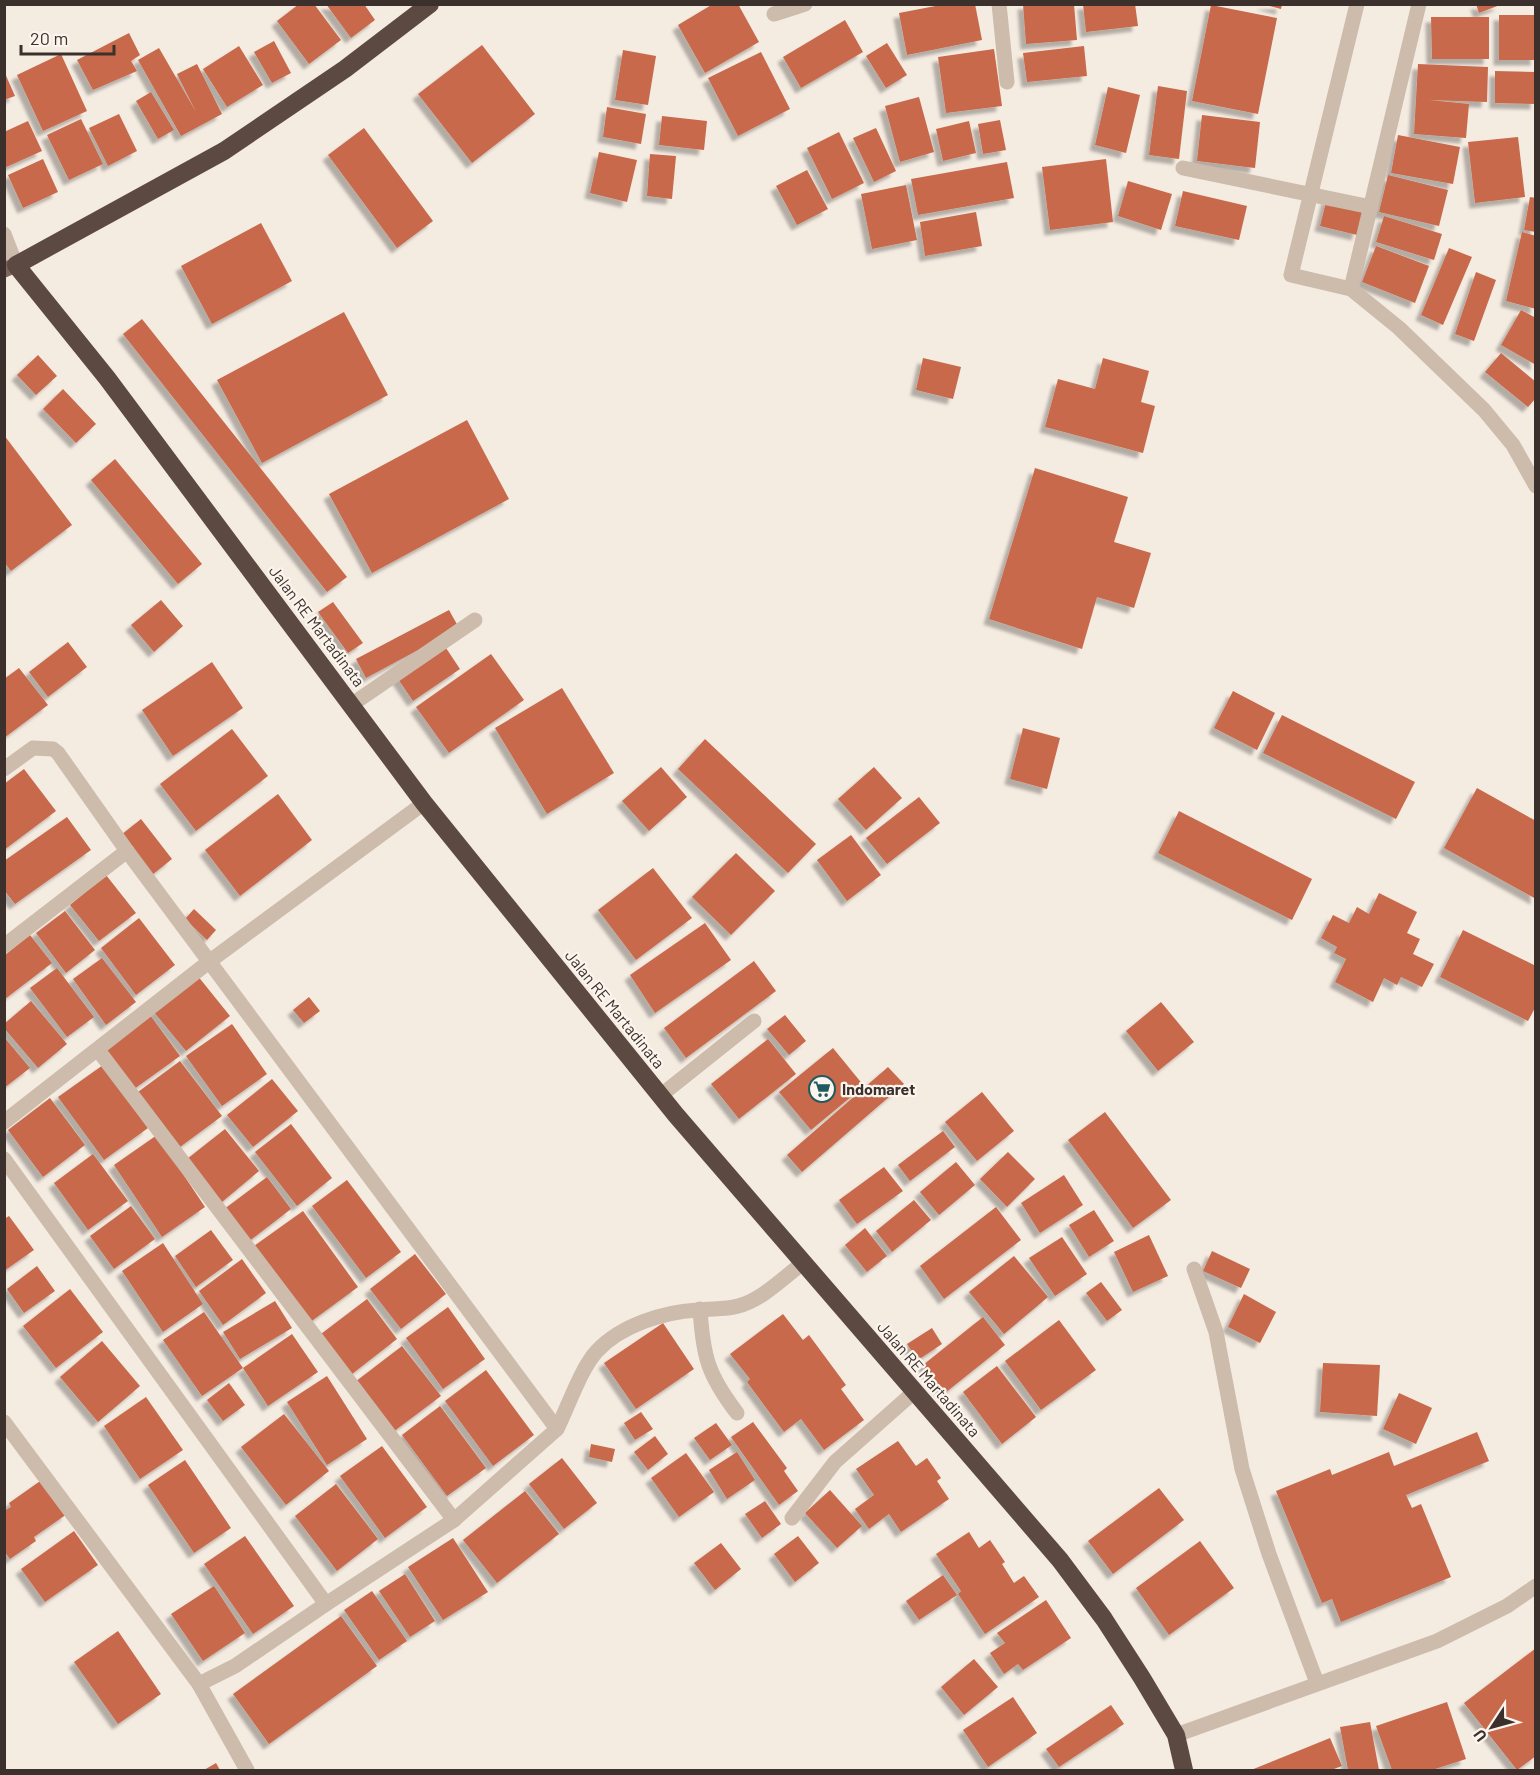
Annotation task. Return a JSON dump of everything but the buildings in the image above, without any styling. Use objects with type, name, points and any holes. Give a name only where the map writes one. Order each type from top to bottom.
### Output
[{"type":"highway","points":[[10,267],[224,151],[345,69],[430,4]]},
{"type":"highway","name":"Jalan RE Martadinata","points":[[10,267],[107,378],[424,803],[660,1096],[1060,1560],[1104,1619],[1176,1735],[1184,1770]]},
{"type":"street","points":[[774,14],[805,4]]},
{"type":"street","points":[[999,4],[1007,82]]},
{"type":"street","points":[[1357,4],[1291,275],[1351,289],[1399,328],[1484,410],[1513,445],[1536,486]]},
{"type":"street","points":[[1351,289],[1419,4]]},
{"type":"street","points":[[1183,168],[1371,207]]},
{"type":"street","points":[[4,234],[10,267]]},
{"type":"street","points":[[351,705],[475,620]]},
{"type":"street","points":[[4,769],[33,748],[53,748],[557,1429]]},
{"type":"street","points":[[4,1122],[210,961],[424,803]]},
{"type":"street","points":[[4,946],[127,851]]},
{"type":"street","points":[[660,1096],[754,1021]]},
{"type":"street","points":[[98,1050],[454,1520]]},
{"type":"street","points":[[4,1160],[326,1604]]},
{"type":"street","points":[[200,1684],[235,1666],[454,1520],[557,1429],[596,1351],[619,1334],[665,1313],[700,1309],[720,1310],[741,1306],[757,1298],[803,1263]]},
{"type":"street","points":[[1194,1269],[1216,1332],[1242,1469],[1269,1554],[1317,1683]]},
{"type":"street","points":[[700,1309],[703,1351],[717,1386],[737,1413]]},
{"type":"street","points":[[792,1518],[835,1462],[914,1392]]},
{"type":"street","points":[[4,1422],[200,1684],[247,1770]]},
{"type":"street","points":[[1176,1735],[1437,1641],[1507,1606],[1536,1586]]},
{"type":"place","name":"Indomaret","points":[[822,1089]]}]
